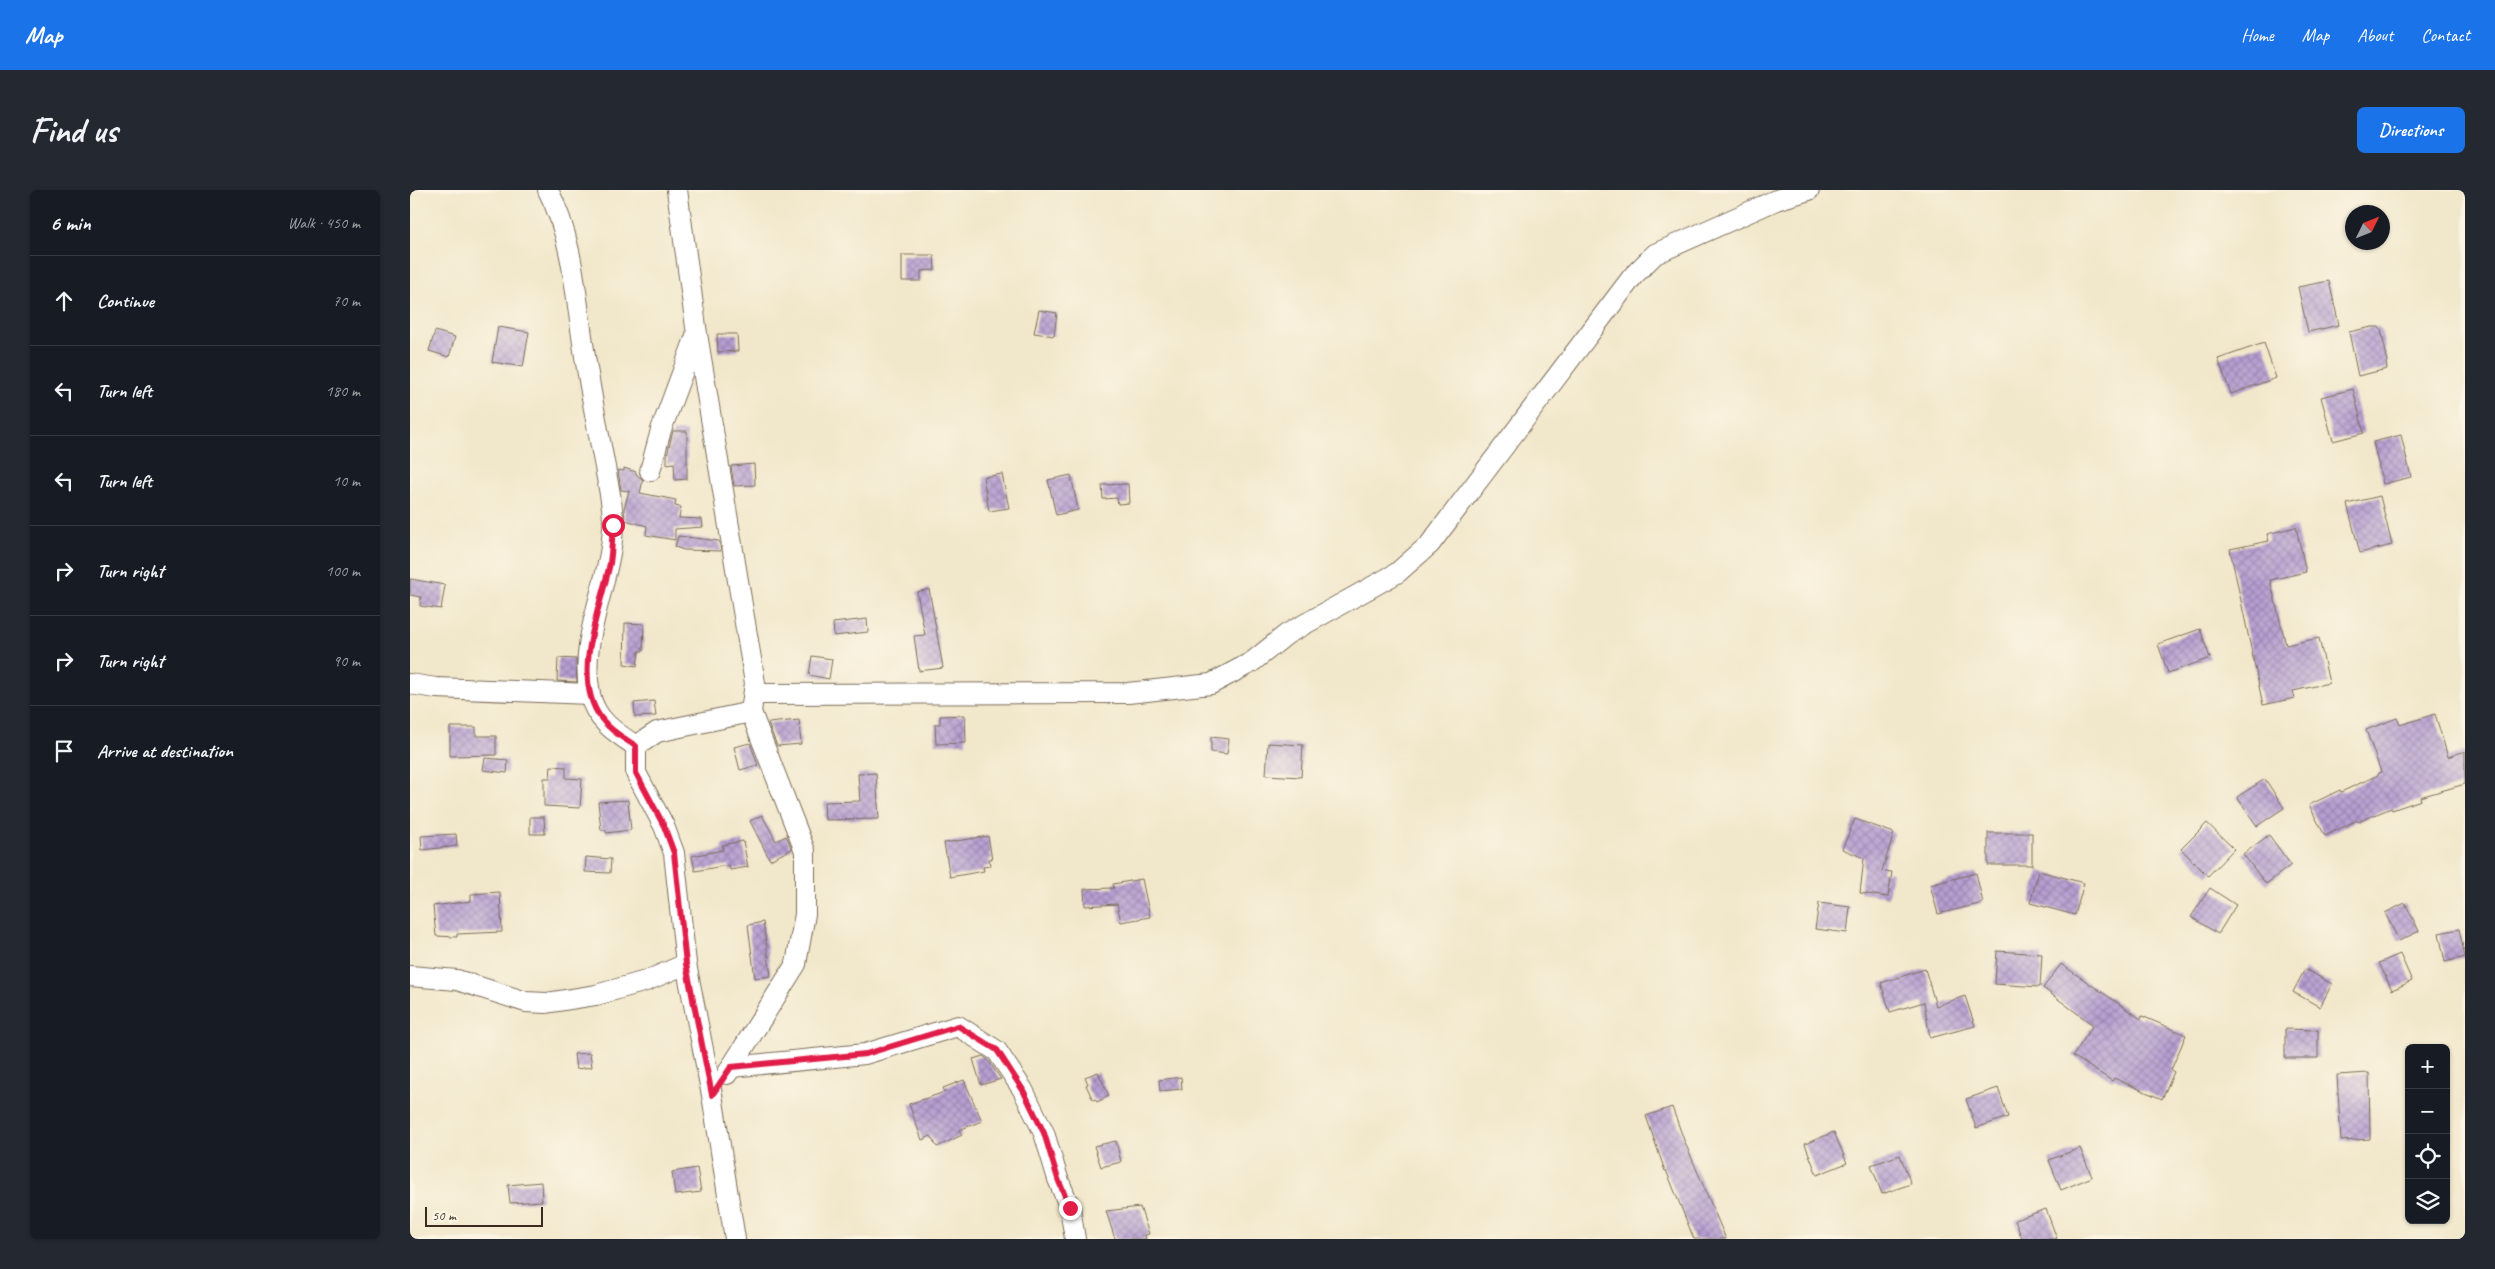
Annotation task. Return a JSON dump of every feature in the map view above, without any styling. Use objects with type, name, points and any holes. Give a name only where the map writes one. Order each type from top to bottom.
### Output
[{"type":"street","points":[[548,190],[558,208],[568,240],[580,331],[610,492],[613,525],[610,562],[591,636],[588,661],[590,694],[599,716],[610,728],[636,746]]},
{"type":"street","points":[[677,190],[696,334],[755,683],[752,703],[805,851],[805,914],[796,964],[712,1095]]},
{"type":"street","points":[[636,746],[656,732],[752,703],[1128,693],[1211,684],[1252,662],[1286,634],[1397,573],[1430,544],[1633,276],[1655,254],[1776,200],[1809,190]]},
{"type":"street","points":[[650,471],[661,430],[696,334]]},
{"type":"street","points":[[410,684],[436,688],[590,694]]},
{"type":"street","points":[[636,746],[636,773],[664,826],[674,853],[686,964],[712,1095],[735,1239]]},
{"type":"street","points":[[410,976],[457,980],[526,1002],[546,1003],[596,995],[646,981],[686,964]]},
{"type":"street","points":[[731,1067],[866,1054],[958,1026],[997,1050],[1023,1090],[1044,1133],[1058,1179],[1070,1208],[1075,1239]]},
{"type":"building","points":[[902,255],[934,255],[935,270],[921,271],[921,281],[902,281]]},
{"type":"building","points":[[2329,281],[2339,325],[2308,332],[2298,287]]},
{"type":"building","points":[[1039,310],[1057,313],[1054,336],[1034,333]]},
{"type":"building","points":[[498,327],[529,332],[523,367],[492,362]]},
{"type":"building","points":[[2379,327],[2381,330],[2388,362],[2386,362],[2387,369],[2358,376],[2349,332]]},
{"type":"building","points":[[435,331],[455,337],[449,357],[429,351]]},
{"type":"building","points":[[717,334],[737,334],[738,351],[718,352]]},
{"type":"building","points":[[2264,343],[2276,378],[2231,394],[2218,359]]},
{"type":"building","points":[[2353,389],[2364,433],[2333,441],[2321,397]]},
{"type":"building","points":[[673,431],[687,431],[687,479],[675,480],[674,463],[667,464],[667,455]]},
{"type":"building","points":[[2401,435],[2411,477],[2383,484],[2373,442]]},
{"type":"building","points":[[754,464],[755,485],[734,486],[731,466]]},
{"type":"building","points":[[624,468],[636,472],[643,480],[640,493],[676,500],[675,506],[681,507],[679,518],[702,519],[703,527],[675,529],[675,540],[646,535],[647,526],[625,520],[624,509],[629,491],[621,490],[618,470],[624,471]]},
{"type":"building","points":[[1002,474],[1009,508],[989,511],[983,477]]},
{"type":"building","points":[[1071,475],[1078,510],[1056,515],[1048,480]]},
{"type":"building","points":[[1128,484],[1129,503],[1118,504],[1117,498],[1103,499],[1102,485]]},
{"type":"building","points":[[2380,496],[2392,545],[2360,553],[2347,504]]},
{"type":"building","points":[[2296,527],[2306,572],[2270,580],[2286,645],[2319,638],[2329,683],[2293,691],[2295,698],[2263,705],[2230,549],[2269,541],[2267,534]]},
{"type":"building","points":[[678,536],[719,541],[721,551],[684,550],[675,547]]},
{"type":"building","points":[[410,579],[445,585],[441,609],[420,606],[421,597],[410,595]]},
{"type":"building","points":[[929,589],[943,668],[919,671],[914,636],[925,635],[917,592]]},
{"type":"building","points":[[867,619],[868,632],[834,636],[833,623]]},
{"type":"building","points":[[625,623],[644,624],[643,651],[639,651],[637,666],[624,664]]},
{"type":"building","points":[[2200,629],[2210,658],[2168,673],[2158,644]]},
{"type":"building","points":[[812,656],[832,659],[829,679],[809,675]]},
{"type":"building","points":[[558,658],[576,659],[577,682],[557,681]]},
{"type":"building","points":[[654,701],[656,716],[635,717],[634,703]]},
{"type":"building","points":[[2435,714],[2448,757],[2465,751],[2465,784],[2420,797],[2421,800],[2392,810],[2391,808],[2358,822],[2357,820],[2325,836],[2309,805],[2340,790],[2341,792],[2381,772],[2366,730],[2397,718],[2400,725]]},
{"type":"building","points":[[965,715],[966,743],[936,744],[935,724],[940,724],[940,716]]},
{"type":"building","points":[[799,720],[801,744],[777,746],[768,723]]},
{"type":"building","points":[[450,727],[476,727],[476,736],[496,736],[496,755],[450,756]]},
{"type":"building","points":[[1211,737],[1229,739],[1227,754],[1211,752]]},
{"type":"building","points":[[750,743],[758,765],[740,770],[734,747]]},
{"type":"building","points":[[1268,743],[1303,745],[1301,777],[1266,775]]},
{"type":"building","points":[[485,758],[508,760],[507,773],[483,770]]},
{"type":"building","points":[[551,766],[566,767],[566,778],[582,779],[580,808],[544,806],[544,778],[550,778]]},
{"type":"building","points":[[876,773],[879,819],[825,820],[824,802],[860,801],[858,774]]},
{"type":"building","points":[[2265,779],[2284,808],[2257,826],[2237,797]]},
{"type":"building","points":[[628,800],[631,830],[606,833],[606,830],[601,830],[598,802]]},
{"type":"building","points":[[762,815],[776,841],[786,836],[792,849],[770,860],[750,821]]},
{"type":"building","points":[[530,817],[544,817],[545,834],[530,834]]},
{"type":"building","points":[[1855,819],[1894,833],[1882,871],[1892,872],[1888,897],[1860,893],[1864,858],[1842,849]]},
{"type":"building","points":[[2207,823],[2234,849],[2208,876],[2181,849]]},
{"type":"building","points":[[1988,833],[2032,833],[2032,865],[1988,865]]},
{"type":"building","points":[[456,834],[457,846],[422,850],[421,836]]},
{"type":"building","points":[[2269,835],[2291,865],[2266,884],[2243,854]]},
{"type":"building","points":[[988,836],[992,859],[989,859],[990,866],[983,867],[984,871],[950,877],[944,843]]},
{"type":"building","points":[[743,841],[748,867],[730,870],[729,865],[695,871],[692,856],[723,850],[722,845]]},
{"type":"building","points":[[586,857],[611,859],[610,873],[585,872]]},
{"type":"building","points":[[2039,871],[2084,883],[2075,915],[2030,903]]},
{"type":"building","points":[[1976,873],[1983,903],[1938,914],[1930,885]]},
{"type":"building","points":[[1142,879],[1150,917],[1121,922],[1117,904],[1085,906],[1084,889],[1114,888],[1113,884]]},
{"type":"building","points":[[2210,888],[2236,905],[2218,934],[2191,917]]},
{"type":"building","points":[[500,892],[502,932],[457,934],[457,937],[436,936],[433,906],[471,901],[471,894]]},
{"type":"building","points":[[1819,903],[1850,907],[1847,933],[1815,929]]},
{"type":"building","points":[[2405,903],[2419,931],[2399,941],[2385,913]]},
{"type":"building","points":[[763,922],[771,976],[755,978],[748,925]]},
{"type":"building","points":[[2459,929],[2465,957],[2445,962],[2439,933]]},
{"type":"building","points":[[1997,951],[2042,954],[2040,987],[1995,984]]},
{"type":"building","points":[[2400,954],[2412,981],[2392,990],[2379,963]]},
{"type":"building","points":[[2061,964],[2141,1019],[2142,1016],[2186,1035],[2171,1070],[2174,1072],[2162,1099],[2114,1078],[2112,1081],[2073,1056],[2093,1025],[2043,988]]},
{"type":"building","points":[[1925,969],[1936,1006],[1965,996],[1975,1026],[1930,1038],[1924,1002],[1890,1012],[1881,983]]},
{"type":"building","points":[[2305,969],[2332,984],[2320,1007],[2293,992]]},
{"type":"building","points":[[2285,1029],[2318,1030],[2318,1058],[2285,1058]]},
{"type":"building","points":[[590,1053],[592,1067],[576,1069],[574,1054]]},
{"type":"building","points":[[983,1056],[1001,1079],[981,1085],[973,1059]]},
{"type":"building","points":[[1098,1072],[1109,1096],[1097,1102],[1095,1099],[1093,1100],[1086,1085],[1088,1084],[1085,1077]]},
{"type":"building","points":[[2369,1073],[2370,1139],[2341,1141],[2337,1075]]},
{"type":"building","points":[[1181,1077],[1182,1089],[1160,1091],[1159,1080]]},
{"type":"building","points":[[964,1080],[982,1121],[959,1130],[962,1135],[937,1147],[931,1136],[922,1140],[909,1104],[945,1092],[943,1088]]},
{"type":"building","points":[[1998,1088],[2008,1117],[1976,1128],[1966,1099]]},
{"type":"building","points":[[1672,1107],[1726,1239],[1694,1239],[1665,1171],[1646,1116]]},
{"type":"building","points":[[1834,1132],[1847,1163],[1817,1175],[1805,1144]]},
{"type":"building","points":[[1116,1141],[1121,1162],[1101,1167],[1094,1146]]},
{"type":"building","points":[[2080,1148],[2092,1177],[2061,1190],[2049,1160]]},
{"type":"building","points":[[1900,1155],[1911,1184],[1882,1194],[1871,1165]]},
{"type":"building","points":[[697,1168],[701,1192],[675,1195],[672,1172]]},
{"type":"building","points":[[541,1182],[542,1201],[510,1203],[508,1185]]},
{"type":"building","points":[[1140,1207],[1149,1234],[1145,1235],[1146,1239],[1115,1239],[1106,1211]]},
{"type":"building","points":[[2046,1209],[2057,1239],[2022,1239],[2015,1220]]},
{"type":"route","points":[[613,525],[610,562],[591,636],[588,661],[590,694],[599,716],[610,728],[636,746],[636,773],[664,826],[674,853],[686,964],[712,1095],[731,1067],[866,1054],[958,1026],[997,1050],[1023,1090],[1044,1133],[1058,1179],[1070,1208]]}]
